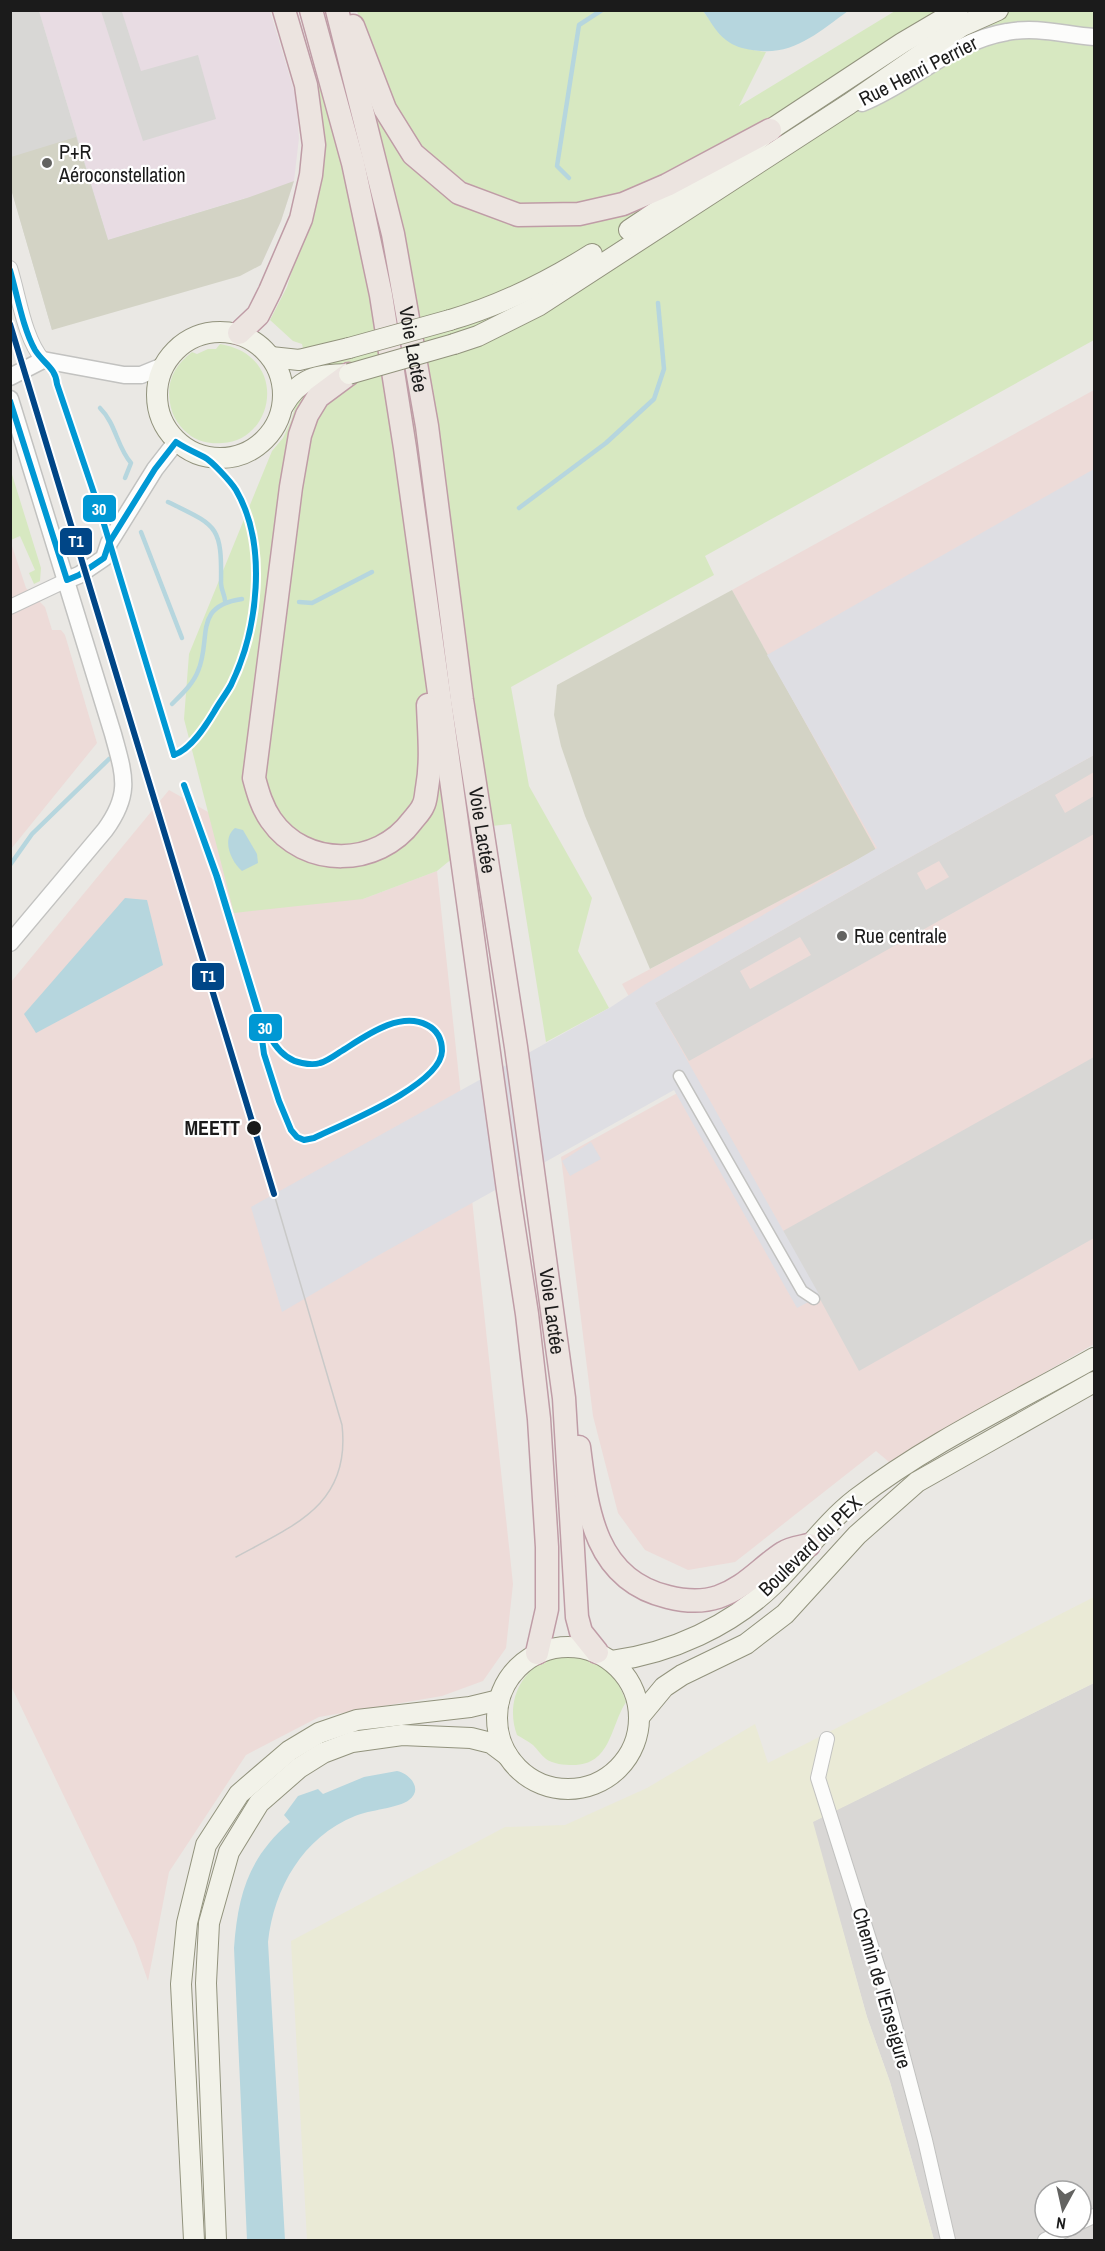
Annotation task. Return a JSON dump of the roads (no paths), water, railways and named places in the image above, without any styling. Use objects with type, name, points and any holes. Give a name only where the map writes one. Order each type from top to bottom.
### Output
[{"type":"highway","points":[[239,333],[258,315],[270,291],[302,219],[310,175],[314,145],[306,85],[284,10]]},
{"type":"highway","name":"Voie Lactée","points":[[311,10],[353,163],[381,295],[405,448],[527,1314],[539,1419],[548,1546],[547,1609],[537,1653]]},
{"type":"highway","name":"Voie Lactée","points":[[337,10],[393,234],[427,426],[462,700],[516,1047],[564,1398],[577,1617],[580,1632],[604,1657]]},
{"type":"highway","points":[[347,10],[385,109],[413,154],[459,193],[518,215],[579,214],[623,204],[667,185],[770,130]]},
{"type":"highway","points":[[349,374],[318,397],[307,415],[300,435],[291,487],[254,778],[260,799],[270,820],[281,832],[297,845],[315,854],[335,857],[369,853],[403,834],[424,805],[431,763],[427,682],[436,672]]},
{"type":"highway","points":[[549,1292],[571,1382],[592,1525],[605,1554],[628,1580],[653,1594],[680,1600],[716,1598],[747,1582],[785,1552],[809,1545]]},
{"type":"main road","points":[[271,357],[299,360],[450,320],[506,302],[560,274],[728,164],[770,130],[902,43],[958,10]]},
{"type":"main road","points":[[283,406],[283,389],[279,372],[271,357],[239,333],[204,334],[188,340],[173,352],[163,366],[156,386],[157,407],[166,430],[176,442],[206,458],[227,459],[246,453],[263,442],[277,424],[292,390],[306,381],[330,374],[349,374],[454,344],[478,336],[538,306],[849,104],[962,26],[998,10]]},
{"type":"main road","name":"Boulevard du PEX","points":[[604,1657],[663,1651],[698,1636],[731,1617],[773,1585],[809,1545],[854,1501],[905,1465],[1095,1358]]},
{"type":"main road","name":"Boulevard du PEX","points":[[640,1716],[664,1687],[682,1675],[746,1644],[785,1614],[857,1534],[917,1482],[1095,1382]]},
{"type":"main road","points":[[216,2241],[206,1983],[209,1923],[229,1852],[259,1803],[299,1768],[323,1753],[352,1742],[402,1736],[471,1738],[490,1743],[507,1755],[528,1777],[548,1786],[570,1789],[592,1785],[612,1775],[627,1759],[637,1739],[640,1716],[637,1696],[627,1677],[604,1657],[577,1647],[556,1647],[537,1653],[520,1665],[507,1681],[499,1700],[496,1719],[499,1737],[507,1755]]},
{"type":"main road","points":[[194,2241],[181,1984],[187,1923],[206,1845],[239,1794],[289,1751],[319,1733],[357,1720],[470,1707],[499,1700]]},
{"type":"street","name":"Rue Henri Perrier","points":[[849,104],[862,103],[890,89],[946,54],[987,37],[1029,30],[1095,37]]},
{"type":"street","points":[[10,268],[30,338],[36,351],[44,360]]},
{"type":"street","points":[[10,377],[44,360],[124,375],[141,375],[163,366]]},
{"type":"street","points":[[10,399],[124,772],[124,785],[116,815],[10,943]]},
{"type":"street","points":[[10,607],[79,575],[104,558],[109,543],[155,469],[176,442]]},
{"type":"street","points":[[679,1076],[802,1291],[814,1299]]},
{"type":"street","name":"Chemin de l'Enseigure","points":[[827,1738],[818,1778],[887,1995],[925,2139],[948,2241]]},
{"type":"water","points":[[703,11],[848,11],[815,35],[792,47],[767,51],[735,46],[719,34]]},
{"type":"water","points":[[235,828],[243,830],[257,854],[258,863],[242,871],[234,862],[228,844]]},
{"type":"water","points":[[125,898],[147,900],[163,965],[36,1033],[24,1014]]},
{"type":"water","points":[[397,1771],[407,1775],[414,1783],[413,1796],[404,1803],[355,1816],[320,1837],[294,1867],[277,1902],[268,1942],[285,2240],[247,2240],[234,1948],[242,1894],[264,1849],[290,1822],[284,1815],[298,1796],[318,1789],[323,1794],[364,1777]]},
{"type":"waterway","points":[[569,178],[557,166],[579,25],[602,10]]},
{"type":"waterway","points":[[519,508],[606,443],[654,399],[664,369],[658,303]]},
{"type":"waterway","points":[[100,408],[110,421],[122,450],[131,463],[125,478]]},
{"type":"waterway","points":[[168,502],[207,523],[218,538],[221,586],[225,601]]},
{"type":"waterway","points":[[141,532],[182,638]]},
{"type":"waterway","points":[[299,602],[312,603],[372,572]]},
{"type":"waterway","points":[[172,704],[196,676],[202,659],[206,626],[210,616],[226,603],[242,599]]},
{"type":"waterway","points":[[10,865],[32,834],[109,759]]},
{"type":"tram line","points":[[236,1557],[279,1534],[314,1509],[328,1493],[338,1474],[342,1452],[342,1425],[274,1194]]},
{"type":"place","name":"P+R Aéroconstellation","points":[[47,163]]},
{"type":"place","name":"Rue centrale","points":[[842,936]]},
{"type":"place","name":"MEETT","points":[[254,1128]]}]
